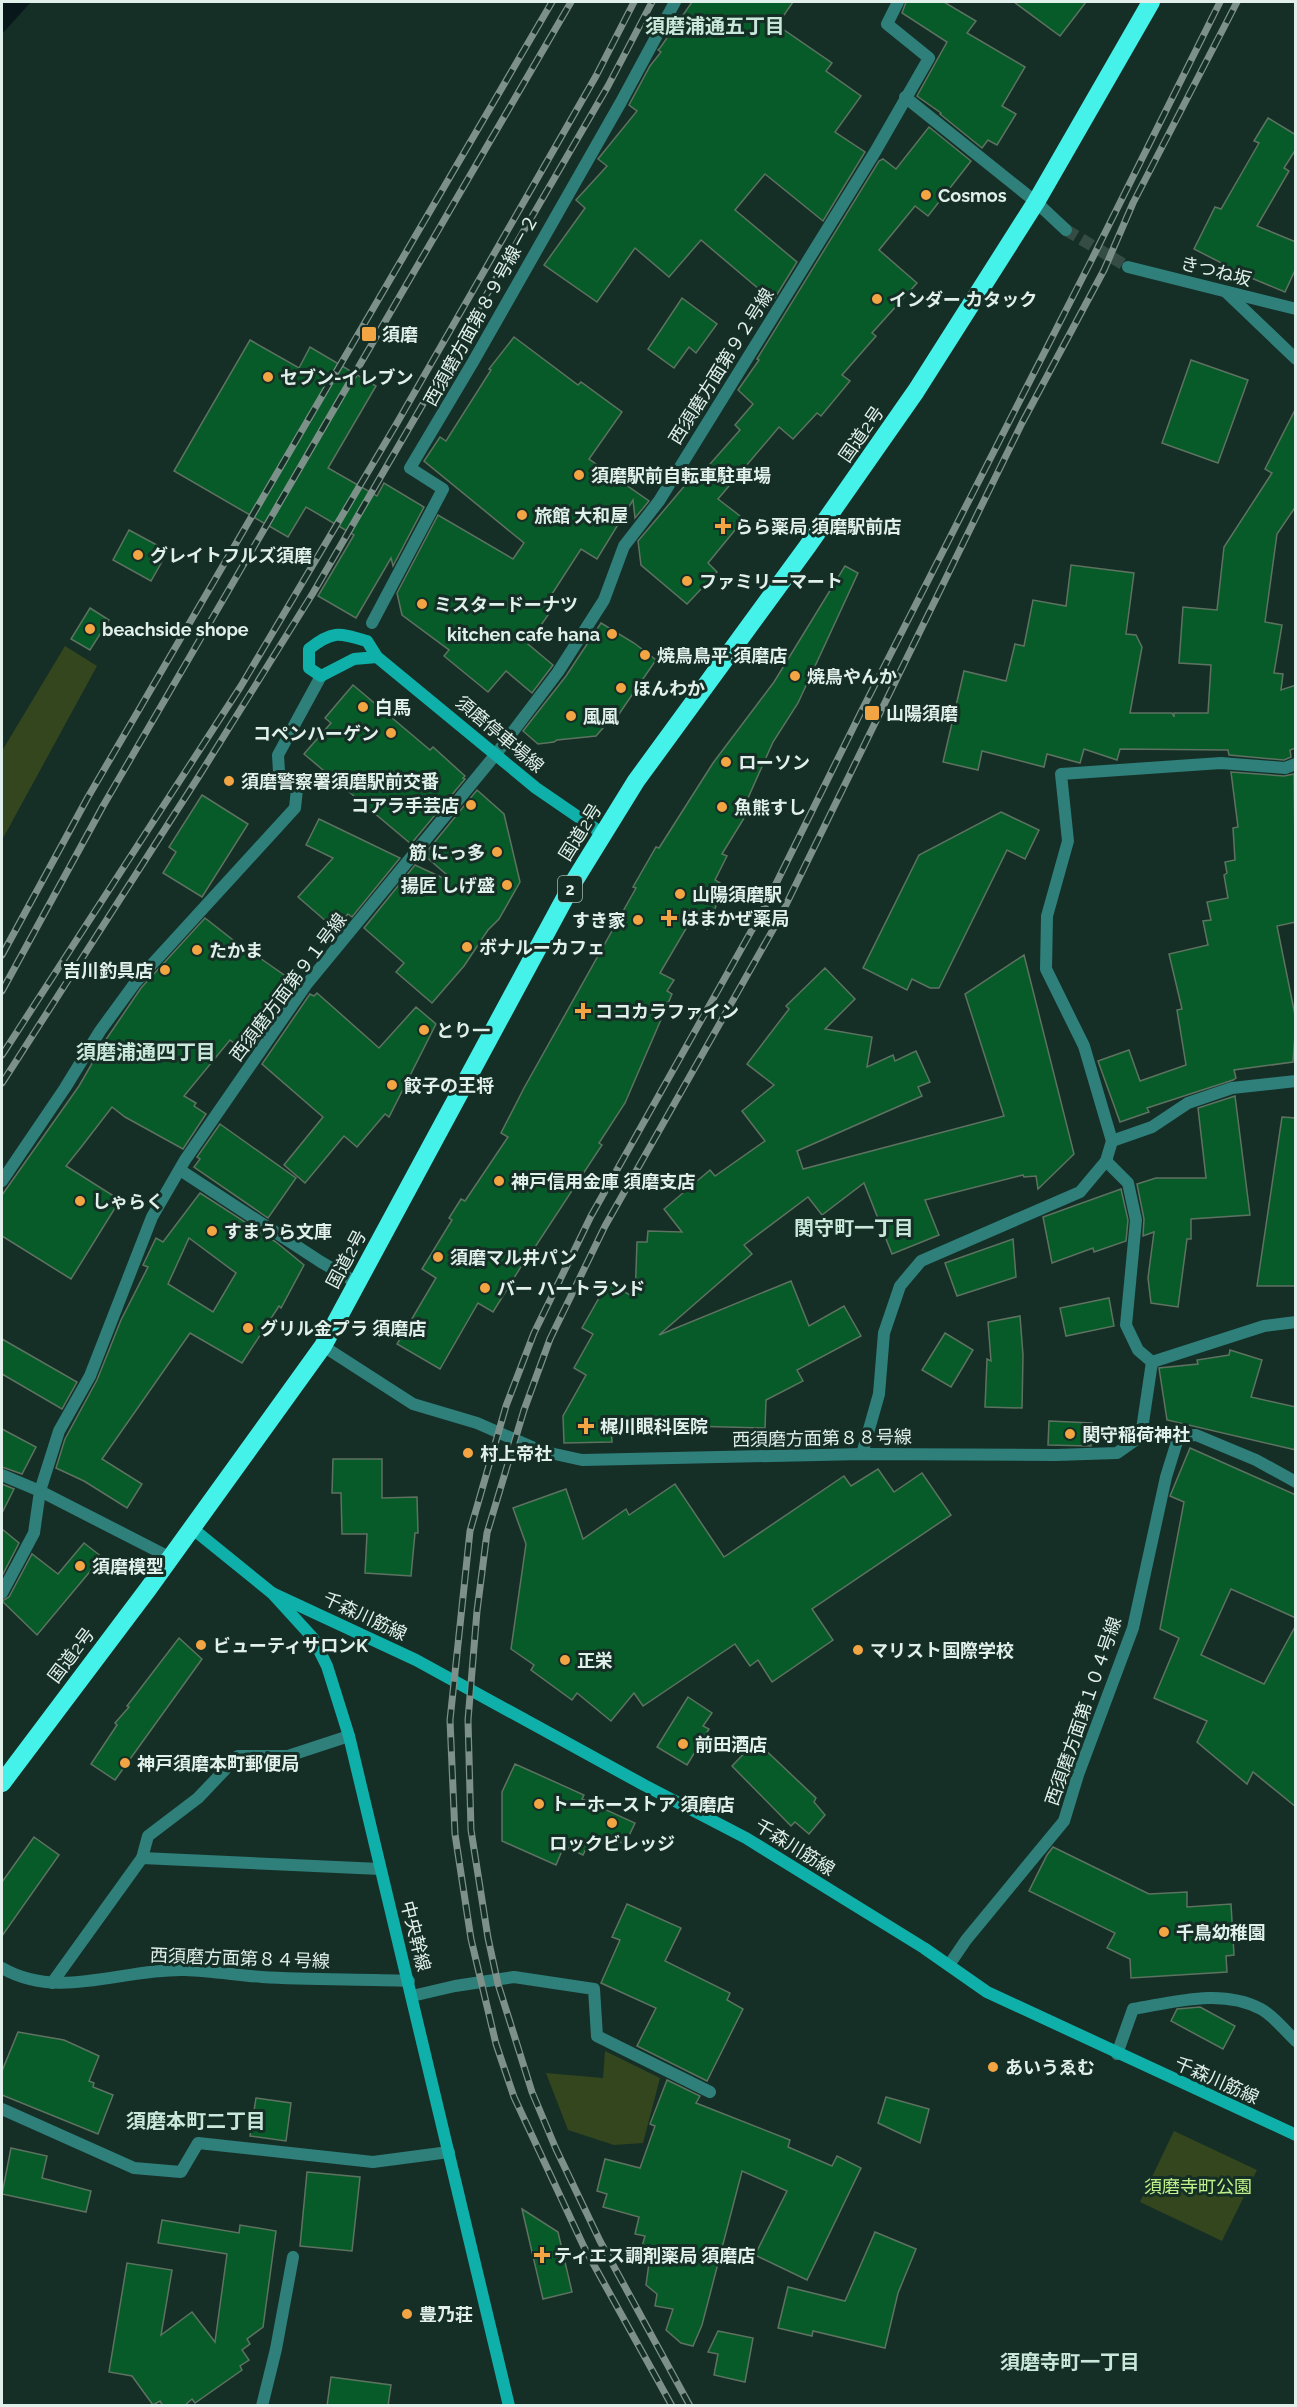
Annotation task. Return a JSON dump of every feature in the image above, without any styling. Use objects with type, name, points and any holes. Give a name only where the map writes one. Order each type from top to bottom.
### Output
[{"type":"highway","name":"国道2号","points":[[2,1783],[171,1558],[323,1346],[573,883],[603,834],[636,781],[801,556],[916,391],[1036,202],[1151,2]]},
{"type":"street","name":"西須磨方面第８９号線－２","points":[[372,623],[443,489],[410,468],[468,371],[621,102],[675,2]]},
{"type":"street","name":"西須磨方面第９２号線","points":[[496,754],[558,672],[604,600],[624,546],[659,501],[875,152],[929,58],[887,24],[898,2]]},
{"type":"street","points":[[905,97],[1036,202],[1066,230]]},
{"type":"street","name":"きつね坂","points":[[1128,267],[1296,309]]},
{"type":"street","points":[[1227,292],[1296,359]]},
{"type":"street","name":"須磨停車場線","points":[[321,676],[309,668],[309,649],[325,637],[342,634],[367,641],[377,657],[536,788],[603,834]]},
{"type":"street","points":[[2,1181],[65,1088],[100,1031],[135,983],[295,808],[297,789],[279,772],[278,755],[321,676],[354,659],[377,657]]},
{"type":"street","name":"西須磨方面第９１号線","points":[[2,1593],[34,1533],[40,1491],[59,1431],[90,1376],[152,1217],[180,1170],[306,986],[496,754]]},
{"type":"street","points":[[862,1454],[879,1394],[884,1333],[900,1286],[921,1261],[1080,1192],[1106,1161],[1112,1142],[1084,1046],[1047,969],[1047,916],[1068,842],[1061,774],[1221,763],[1284,768],[1296,764]]},
{"type":"street","points":[[1112,1142],[1152,1127],[1188,1103],[1232,1088],[1296,1081]]},
{"type":"street","points":[[1106,1161],[1128,1183],[1136,1220],[1126,1325],[1138,1350],[1152,1362]]},
{"type":"street","points":[[180,1170],[357,1283]]},
{"type":"street","points":[[1152,1362],[1264,1326],[1296,1322]]},
{"type":"street","name":"西須磨方面第８８号線","points":[[323,1346],[413,1404],[477,1423],[541,1451],[582,1460],[862,1454],[1117,1453],[1142,1436]]},
{"type":"street","points":[[1152,1362],[1142,1436],[1196,1435],[1256,1460],[1296,1482]]},
{"type":"street","name":"西須磨方面第１０４号線","points":[[949,1965],[966,1940],[1064,1821],[1078,1775],[1132,1629],[1166,1477],[1179,1435]]},
{"type":"street","points":[[2,1475],[40,1491],[171,1558]]},
{"type":"street","name":"中央幹線","points":[[193,1528],[272,1593],[313,1638],[327,1666],[349,1736],[509,2406]]},
{"type":"street","name":"千森川筋線","points":[[272,1593],[416,1660],[746,1838],[949,1965],[987,1992],[1296,2135]]},
{"type":"street","points":[[52,1983],[142,1858],[148,1836],[198,1798],[238,1756],[288,1756],[349,1736]]},
{"type":"street","points":[[142,1858],[380,1869]]},
{"type":"street","name":"西須磨方面第８４号線","points":[[2,1968],[18,1977],[52,1983],[96,1981],[141,1972],[184,1970],[262,1977],[409,1981]]},
{"type":"street","points":[[412,1996],[513,1977],[594,1989],[597,2036],[710,2092]]},
{"type":"street","points":[[1117,2054],[1133,2009],[1203,1997],[1245,2002],[1263,2010],[1296,2041]]},
{"type":"street","points":[[2,2109],[134,2168],[182,2172],[198,2143],[373,2162],[449,2152]]},
{"type":"street","points":[[262,2406],[276,2349],[293,2257]]},
{"type":"green space","points":[[65,646],[97,666],[2,840],[2,751]]},
{"type":"green space","points":[[605,2051],[660,2078],[643,2143],[614,2145],[568,2130],[546,2073],[603,2078]]},
{"type":"green space","name":"須磨寺町公園","points":[[1174,2131],[1257,2170],[1222,2241],[1140,2202]]},
{"type":"shaded area","points":[[2,2],[31,2],[2,34]]},
{"type":"building","points":[[692,2],[793,2],[777,25],[832,63],[826,71],[861,96],[835,132],[865,152],[823,221],[765,174],[735,210],[797,262],[773,301],[701,240],[669,277],[635,248],[597,302],[544,265],[585,208],[576,200],[607,166],[598,159],[637,111],[629,105],[650,66],[661,52],[658,50]]},
{"type":"building","points":[[906,2],[944,2],[976,21],[967,33],[1025,67],[1002,106],[1016,114],[997,145],[988,140],[982,148],[917,96],[947,42],[902,13]]},
{"type":"building","points":[[1014,2],[1086,2],[1060,36]]},
{"type":"building","points":[[1268,118],[1296,135],[1296,149],[1284,168],[1289,171],[1257,226],[1296,242],[1296,268],[1285,292],[1249,277],[1194,249],[1215,207],[1221,209],[1259,143],[1254,141]]},
{"type":"building","points":[[929,127],[971,161],[928,216],[915,206],[879,250],[917,283],[872,333],[876,336],[842,375],[850,381],[821,416],[817,413],[793,439],[779,427],[718,499],[744,519],[708,563],[717,572],[687,604],[641,565],[638,541],[692,477],[696,480],[740,430],[735,425],[753,404],[738,390],[759,360],[757,359],[879,161],[883,159],[896,169]]},
{"type":"building","points":[[682,298],[717,324],[696,353],[689,347],[674,368],[648,349]]},
{"type":"building","points":[[514,337],[578,385],[581,382],[622,412],[589,459],[649,501],[635,518],[633,500],[597,559],[581,549],[550,597],[557,602],[528,644],[553,665],[532,693],[506,671],[488,692],[444,656],[449,650],[402,615],[397,593],[438,515],[513,559],[524,543],[424,461],[440,437],[446,441],[491,370],[489,369]]},
{"type":"building","points":[[250,340],[299,368],[310,347],[376,386],[328,468],[377,496],[384,483],[424,507],[393,566],[391,558],[356,618],[318,596],[354,535],[306,507],[288,537],[174,471]]},
{"type":"building","points":[[1191,360],[1248,380],[1218,463],[1162,443]]},
{"type":"building","points":[[1296,408],[1296,506],[1277,534],[1265,622],[1282,625],[1274,673],[1283,674],[1281,690],[1296,685],[1296,748],[1290,750],[1291,757],[1284,760],[1229,755],[1228,750],[1120,749],[1117,760],[1084,749],[1080,763],[1047,754],[1044,767],[982,751],[978,770],[943,762],[964,671],[1006,681],[1015,644],[1024,646],[1033,600],[1066,606],[1071,565],[1134,573],[1126,634],[1136,635],[1142,647],[1130,713],[1172,713],[1174,717],[1174,713],[1208,713],[1211,665],[1179,663],[1183,607],[1217,610],[1224,547],[1272,473],[1265,469]]},
{"type":"building","points":[[129,530],[168,551],[151,581],[113,560]]},
{"type":"building","points":[[845,566],[858,573],[798,703],[773,742],[744,807],[749,810],[722,854],[727,856],[715,880],[720,883],[709,902],[716,906],[707,929],[691,920],[660,973],[674,980],[667,991],[672,994],[625,1103],[599,1143],[602,1145],[535,1247],[538,1249],[526,1268],[522,1265],[493,1312],[478,1303],[440,1369],[397,1344],[436,1278],[422,1269],[452,1220],[449,1218],[461,1199],[465,1201],[508,1137],[501,1133],[636,888],[633,887],[656,847],[659,848],[713,763],[774,682]]},
{"type":"building","name":"beachside shope","points":[[90,608],[109,620],[90,650],[71,639]]},
{"type":"building","points":[[601,623],[634,643],[656,660],[619,714],[617,712],[596,736],[538,744],[523,731],[566,676]]},
{"type":"building","points":[[353,685],[430,750],[433,747],[465,776],[463,778],[465,779],[411,844],[304,754],[331,723],[325,718]]},
{"type":"building","points":[[1231,772],[1284,776],[1294,774],[1296,922],[1277,926],[1296,1020],[1293,1062],[1234,1070],[1236,1078],[1233,1080],[1147,1108],[1149,1112],[1120,1122],[1098,1061],[1129,1050],[1140,1081],[1186,1065],[1177,1010],[1182,1009],[1169,954],[1208,945],[1203,921],[1211,920],[1207,902],[1228,898],[1224,875],[1227,873],[1225,862],[1235,860],[1233,828],[1238,827]]},
{"type":"building","points":[[477,790],[504,814],[520,882],[499,919],[488,930],[464,966],[432,1003],[396,972],[404,963],[364,928],[415,865],[445,879],[447,875],[424,855]]},
{"type":"building","points":[[202,795],[248,824],[202,897],[163,873],[176,852],[169,847]]},
{"type":"building","points":[[1001,812],[1039,830],[1025,859],[1007,850],[939,988],[930,988],[912,979],[907,990],[863,968],[919,855]]},
{"type":"building","points":[[319,819],[400,858],[352,917],[348,914],[335,929],[298,897],[333,858],[306,845]]},
{"type":"building","points":[[205,918],[256,958],[257,956],[297,984],[249,1053],[230,1040],[184,1096],[196,1103],[194,1106],[206,1114],[183,1149],[125,1117],[112,1107],[66,1166],[120,1200],[71,1279],[2,1236],[2,1195],[79,1086],[105,1041],[141,988]]},
{"type":"building","points":[[1024,955],[1074,1154],[1038,1189],[1036,1176],[1024,1177],[1023,1175],[925,1200],[939,1235],[892,1254],[864,1183],[822,1215],[808,1197],[744,1245],[752,1254],[659,1335],[791,1281],[809,1326],[844,1306],[861,1336],[797,1370],[803,1381],[766,1400],[765,1428],[611,1424],[612,1442],[564,1443],[563,1416],[586,1375],[574,1368],[593,1334],[582,1328],[608,1282],[635,1298],[637,1242],[647,1242],[648,1231],[682,1232],[664,1209],[710,1170],[715,1176],[765,1141],[742,1111],[774,1085],[747,1064],[789,1009],[786,1006],[825,968],[855,999],[825,1029],[872,1037],[867,1067],[893,1055],[895,1061],[916,1051],[930,1082],[918,1087],[922,1096],[797,1151],[803,1169],[1004,1116],[965,994]]},
{"type":"building","points":[[317,993],[379,1048],[416,1007],[436,1024],[389,1117],[385,1114],[357,1147],[344,1136],[305,1183],[284,1165],[323,1117],[262,1064],[310,994],[314,996]]},
{"type":"building","points":[[1235,1096],[1250,1215],[1191,1219],[1191,1239],[1187,1239],[1178,1307],[1151,1303],[1148,1278],[1154,1232],[1143,1236],[1144,1219],[1137,1184],[1156,1178],[1206,1178],[1198,1108]]},
{"type":"building","points":[[1282,1117],[1296,1118],[1296,1286],[1257,1286]]},
{"type":"building","points":[[220,1124],[296,1178],[268,1218],[194,1167],[200,1159],[197,1157]]},
{"type":"building","points":[[1121,1189],[1128,1220],[1126,1241],[1094,1252],[1093,1248],[1052,1263],[1043,1217]]},
{"type":"building","points":[[200,1193],[276,1242],[304,1265],[281,1308],[279,1306],[242,1363],[190,1333],[102,1459],[142,1484],[127,1508],[84,1481],[56,1468],[65,1439],[97,1380],[121,1320],[148,1267],[143,1265],[156,1238],[163,1242]],"holes":[[[189,1238],[236,1273],[213,1312],[168,1284]]]},
{"type":"building","points":[[1013,1239],[1016,1277],[957,1296],[945,1263]]},
{"type":"building","points":[[1109,1298],[1114,1326],[1066,1336],[1060,1308]]},
{"type":"building","points":[[1020,1316],[1023,1355],[1022,1408],[985,1407],[987,1359],[991,1361],[988,1322]]},
{"type":"building","points":[[945,1333],[973,1350],[951,1387],[922,1370]]},
{"type":"building","points":[[2,1339],[77,1382],[62,1409],[2,1374]]},
{"type":"building","points":[[1230,1350],[1262,1360],[1251,1397],[1296,1407],[1296,1450],[1167,1420],[1159,1368],[1198,1364],[1197,1360],[1229,1355]]},
{"type":"building","points":[[1049,1421],[1092,1423],[1091,1446],[1048,1445]]},
{"type":"building","points":[[2,1429],[36,1447],[22,1474],[2,1467]]},
{"type":"building","points":[[1190,1448],[1296,1495],[1296,1618],[1231,1589],[1201,1655],[1264,1684],[1296,1625],[1296,1807],[1253,1772],[1247,1784],[1197,1742],[1207,1721],[1154,1698],[1179,1638],[1160,1629],[1184,1502],[1170,1496]]},
{"type":"building","points":[[333,1459],[382,1459],[382,1498],[417,1497],[418,1533],[415,1533],[411,1576],[365,1573],[367,1534],[342,1534],[341,1493],[332,1493]]},
{"type":"building","points":[[878,1469],[894,1492],[922,1473],[951,1515],[812,1609],[833,1640],[772,1682],[758,1660],[750,1666],[735,1644],[643,1706],[634,1693],[611,1721],[577,1693],[572,1700],[531,1670],[534,1665],[511,1649],[526,1544],[513,1508],[566,1489],[583,1539],[626,1509],[629,1515],[675,1484],[724,1557],[844,1476],[851,1486]]},
{"type":"building","points":[[2,1484],[14,1489],[2,1513]]},
{"type":"building","points":[[2,1529],[19,1543],[2,1576]]},
{"type":"building","points":[[84,1543],[102,1557],[37,1635],[2,1601],[9,1597],[32,1554],[58,1574]]},
{"type":"building","points":[[179,1638],[202,1659],[115,1780],[91,1764],[117,1725],[115,1723]]},
{"type":"building","points":[[688,1697],[712,1713],[703,1726],[709,1729],[687,1765],[657,1747]]},
{"type":"building","points":[[756,1741],[816,1798],[814,1802],[825,1815],[809,1834],[795,1822],[791,1826],[732,1766]]},
{"type":"building","points":[[515,1764],[584,1795],[582,1799],[635,1823],[625,1844],[617,1841],[614,1848],[591,1838],[583,1855],[564,1846],[556,1865],[502,1841],[502,1792]]},
{"type":"building","points":[[34,1837],[59,1855],[2,1936],[2,1882]]},
{"type":"building","name":"千鳥幼稚園","points":[[1053,1847],[1149,1894],[1187,1892],[1187,1907],[1231,1904],[1234,1955],[1226,1956],[1227,1972],[1131,1978],[1130,1959],[1107,1948],[1115,1933],[1029,1891]]},
{"type":"building","points":[[627,1904],[681,1928],[665,1961],[730,1993],[727,2000],[743,2009],[707,2081],[637,2046],[656,2008],[601,1983],[620,1940],[612,1937]]},
{"type":"building","points":[[1200,2007],[1235,2026],[1223,2049],[1171,2021],[1177,2009]]},
{"type":"building","points":[[18,2032],[64,2040],[99,2056],[89,2081],[94,2083],[93,2087],[113,2095],[98,2134],[2,2095],[2,2071]]},
{"type":"building","points":[[667,2080],[700,2096],[696,2103],[790,2140],[788,2147],[832,2166],[837,2156],[861,2168],[807,2280],[755,2255],[787,2191],[742,2171],[702,2325],[693,2346],[681,2343],[666,2330],[673,2309],[655,2306],[657,2294],[646,2285],[649,2263],[638,2260],[645,2236],[635,2234],[639,2217],[603,2207],[607,2194],[597,2191],[605,2159],[640,2168],[655,2126],[650,2124]]},
{"type":"building","points":[[886,2097],[929,2109],[920,2143],[878,2123]]},
{"type":"building","points":[[256,2098],[291,2103],[286,2141],[250,2136]]},
{"type":"building","points":[[11,2148],[47,2156],[42,2178],[91,2191],[86,2212],[2,2194]]},
{"type":"building","points":[[307,2172],[360,2177],[352,2251],[300,2246]]},
{"type":"building","points":[[522,2209],[558,2232],[572,2292],[543,2299]]},
{"type":"building","points":[[162,2220],[239,2233],[240,2225],[276,2231],[263,2327],[247,2339],[250,2344],[242,2350],[249,2360],[240,2366],[242,2370],[195,2403],[192,2399],[184,2406],[163,2406],[160,2401],[153,2405],[132,2376],[109,2372],[127,2263],[172,2270],[161,2335],[192,2312],[215,2342],[227,2254],[158,2243]]},
{"type":"building","points":[[875,2232],[916,2249],[898,2293],[885,2348],[813,2331],[812,2336],[778,2328],[788,2287],[845,2301]]},
{"type":"building","points":[[718,2331],[753,2338],[745,2382],[714,2375],[718,2354],[708,2352]]},
{"type":"building","points":[[331,2377],[391,2385],[388,2406],[327,2406]]},
{"type":"tunnel","points":[[1066,230],[1128,267]]},
{"type":"railway","points":[[2,955],[88,797],[552,2]]},
{"type":"railway","points":[[2,991],[103,806],[571,2]]},
{"type":"railway","points":[[2,1055],[241,686],[397,423],[596,76],[634,2]]},
{"type":"railway","points":[[2,1083],[199,776],[313,593],[608,86],[652,2]]},
{"type":"railway","points":[[672,2406],[584,2247],[514,2097],[496,2044],[471,1939],[455,1834],[450,1720],[470,1531],[506,1406],[534,1333],[591,1216],[762,912],[1220,2]]},
{"type":"railway","points":[[690,2406],[600,2241],[556,2149],[532,2092],[498,1984],[488,1938],[471,1830],[468,1720],[477,1611],[487,1533],[524,1410],[550,1339],[605,1226],[779,919],[1022,423],[1104,270],[1133,203],[1237,2]]},
{"type":"place","name":"Cosmos","points":[[926,195]]},
{"type":"place","name":"インダー カタック","points":[[877,299]]},
{"type":"place","name":"須磨","points":[[369,334]]},
{"type":"place","name":"セブン-イレブン","points":[[268,377]]},
{"type":"place","name":"須磨駅前自転車駐車場","points":[[579,475]]},
{"type":"place","name":"旅館 大和屋","points":[[522,515]]},
{"type":"place","name":"らら薬局 須磨駅前店","points":[[723,526]]},
{"type":"place","name":"グレイトフルズ須磨","points":[[138,555]]},
{"type":"place","name":"ファミリーマート","points":[[687,581]]},
{"type":"place","name":"ミスタードーナツ","points":[[422,604]]},
{"type":"place","name":"beachside shope","points":[[90,629]]},
{"type":"place","name":"kitchen cafe hana","points":[[612,634]]},
{"type":"place","name":"焼鳥鳥平 須磨店","points":[[645,655]]},
{"type":"place","name":"焼鳥やんか","points":[[795,676]]},
{"type":"place","name":"ほんわか","points":[[621,688]]},
{"type":"place","name":"白馬","points":[[363,707]]},
{"type":"place","name":"山陽須磨","points":[[872,713]]},
{"type":"place","name":"風風","points":[[571,716]]},
{"type":"place","name":"コペンハーゲン","points":[[391,733]]},
{"type":"place","name":"ローソン","points":[[726,762]]},
{"type":"place","name":"須磨警察署須磨駅前交番","points":[[229,781]]},
{"type":"place","name":"コアラ手芸店","points":[[471,805]]},
{"type":"place","name":"魚熊すし","points":[[722,807]]},
{"type":"place","name":"筋 にっ多","points":[[497,852]]},
{"type":"place","name":"揚匠 しげ盛","points":[[507,885]]},
{"type":"place","name":"山陽須磨駅","points":[[680,894]]},
{"type":"place","name":"はまかぜ薬局","points":[[669,918]]},
{"type":"place","name":"すき家","points":[[638,920]]},
{"type":"place","name":"ボナルーカフェ","points":[[467,947]]},
{"type":"place","name":"たかま","points":[[197,950]]},
{"type":"place","name":"吉川釣具店","points":[[165,970]]},
{"type":"place","name":"ココカラファイン","points":[[583,1011]]},
{"type":"place","name":"とり一","points":[[424,1030]]},
{"type":"place","name":"餃子の王将","points":[[392,1085]]},
{"type":"place","name":"神戸信用金庫 須磨支店","points":[[499,1181]]},
{"type":"place","name":"しゃらく","points":[[80,1201]]},
{"type":"place","name":"すまうら文庫","points":[[212,1231]]},
{"type":"place","name":"須磨マル井パン","points":[[438,1257]]},
{"type":"place","name":"バー ハートランド","points":[[485,1288]]},
{"type":"place","name":"グリル金プラ 須磨店","points":[[248,1328]]},
{"type":"place","name":"梶川眼科医院","points":[[586,1426]]},
{"type":"place","name":"関守稲荷神社","points":[[1070,1434]]},
{"type":"place","name":"村上帝社","points":[[468,1453]]},
{"type":"place","name":"須磨模型","points":[[80,1566]]},
{"type":"place","name":"ビューティサロンK","points":[[201,1645]]},
{"type":"place","name":"マリスト国際学校","points":[[858,1650]]},
{"type":"place","name":"正栄","points":[[565,1660]]},
{"type":"place","name":"前田酒店","points":[[683,1744]]},
{"type":"place","name":"神戸須磨本町郵便局","points":[[125,1763]]},
{"type":"place","name":"トーホーストア 須磨店","points":[[539,1804]]},
{"type":"place","name":"ロックビレッジ","points":[[612,1823]]},
{"type":"place","name":"千鳥幼稚園","points":[[1164,1932]]},
{"type":"place","name":"あいうゑむ","points":[[993,2067]]},
{"type":"place","name":"ティエス調剤薬局 須磨店","points":[[542,2255]]},
{"type":"place","name":"豊乃荘","points":[[407,2314]]},
{"type":"district","name":"須磨浦通五丁目","points":[[715,26]]},
{"type":"district","name":"須磨浦通四丁目","points":[[146,1052]]},
{"type":"district","name":"関守町一丁目","points":[[854,1228]]},
{"type":"district","name":"須磨本町二丁目","points":[[196,2121]]},
{"type":"district","name":"須磨寺町一丁目","points":[[1070,2362]]}]
